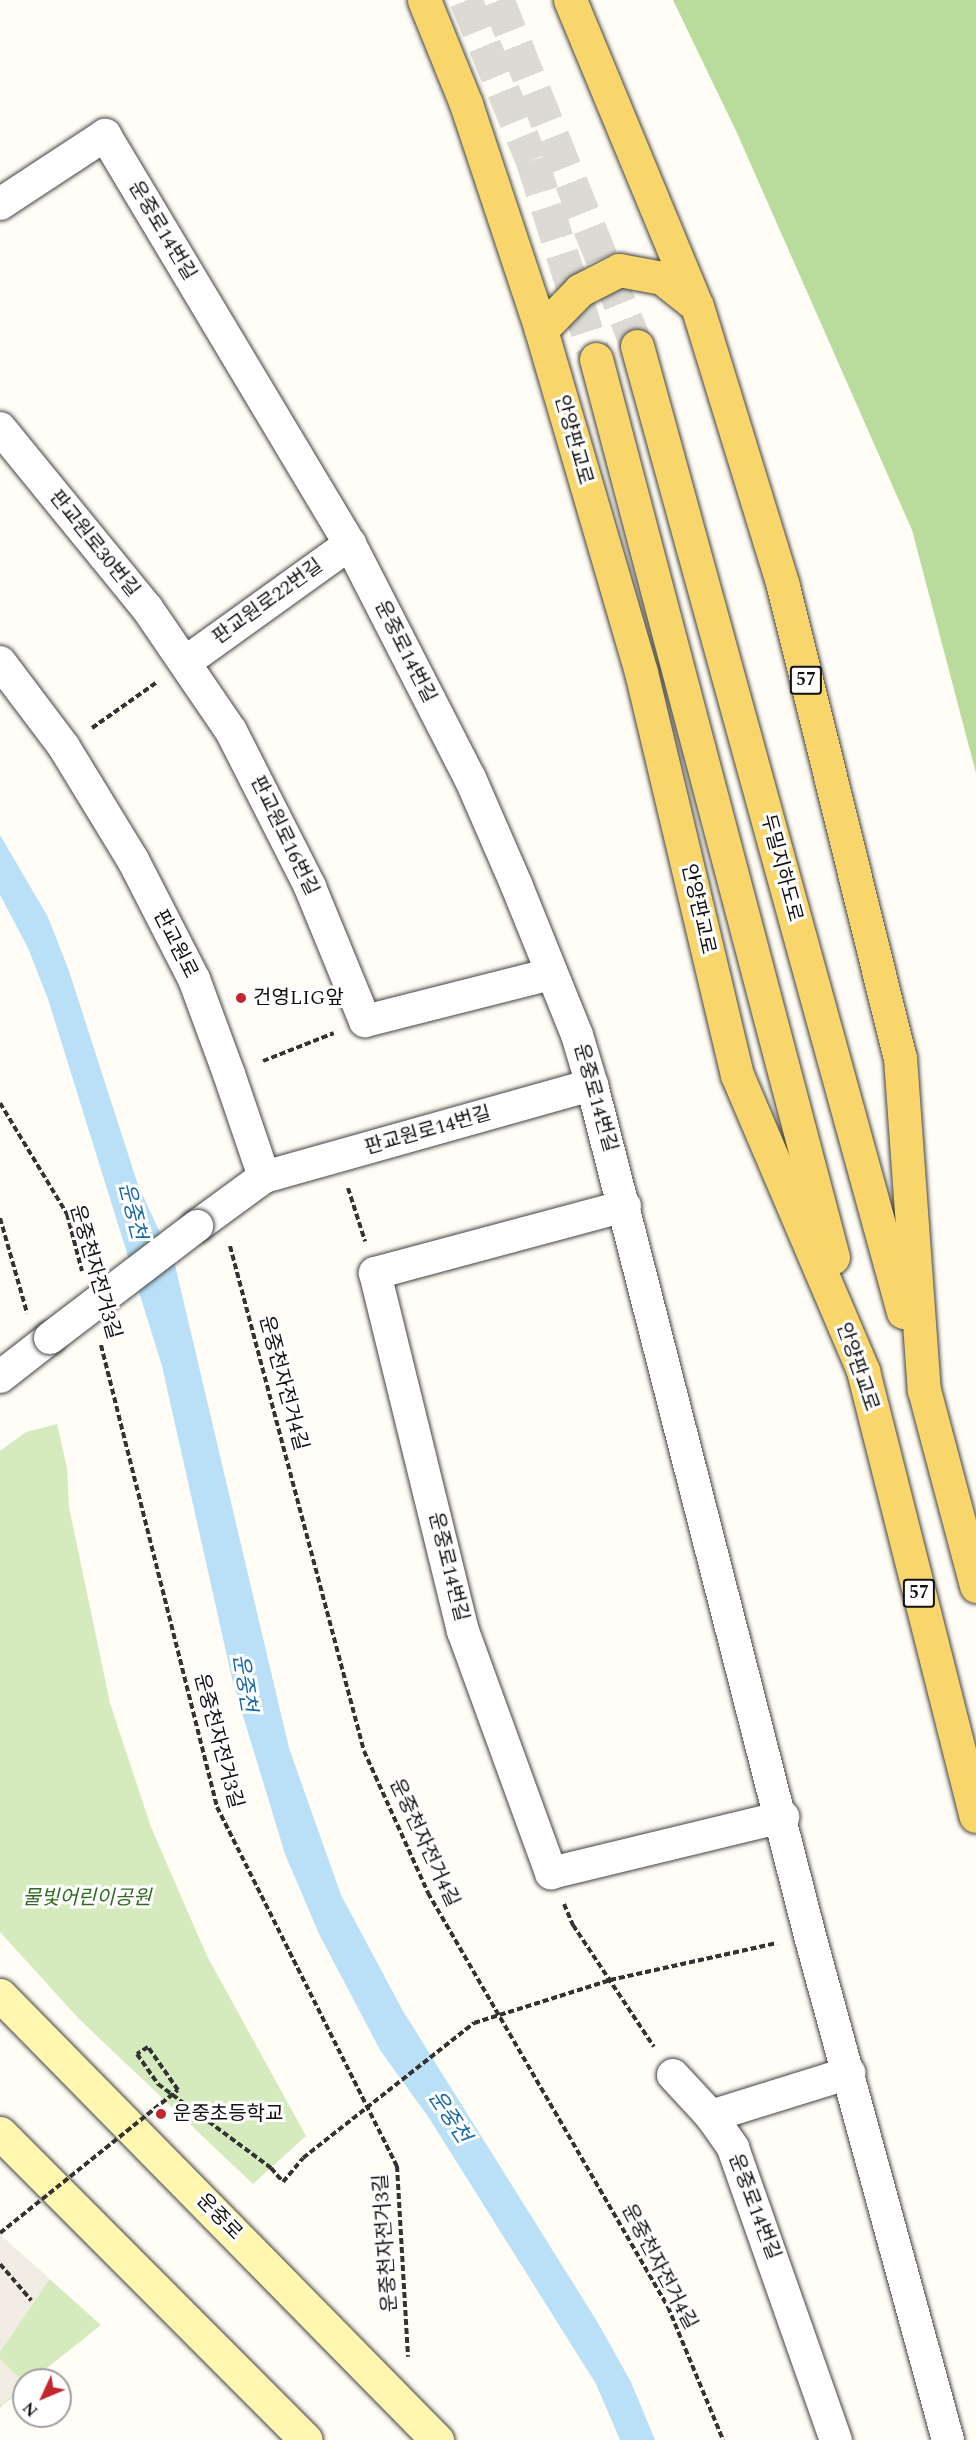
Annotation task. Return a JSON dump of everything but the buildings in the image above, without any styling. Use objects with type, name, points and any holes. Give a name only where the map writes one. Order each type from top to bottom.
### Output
[{"type":"main road","name":"안양판교로","points":[[424,0],[466,104],[541,330],[641,672],[737,1075],[863,1371],[976,1815]]},
{"type":"main road","name":"57","points":[[570,0],[697,306],[783,586],[900,1058],[924,1390],[976,1586]]},
{"type":"main road","points":[[541,330],[580,290],[618,270],[662,278],[697,306]]},
{"type":"main road","name":"두밀지하도로","points":[[637,346],[924,1390]]},
{"type":"main road","name":"57","points":[[596,359],[863,1371]]},
{"type":"main road","name":"운중로","points":[[0,1995],[437,2440]]},
{"type":"main road","points":[[0,2133],[306,2440]]},
{"type":"street","name":"운중로14번길","points":[[0,204],[105,135],[350,544],[470,778],[577,1035],[592,1085],[783,1817],[810,1936],[948,2440]]},
{"type":"street","name":"판교원로30번길","points":[[0,428],[187,661]]},
{"type":"street","name":"판교원로22번길","points":[[187,661],[350,544]]},
{"type":"street","name":"판교원로16번길","points":[[187,661],[270,803],[310,887],[365,1020]]},
{"type":"street","name":"판교원로","points":[[0,662],[64,747],[133,860],[194,979],[264,1177]]},
{"type":"street","points":[[365,1020],[551,974]]},
{"type":"street","name":"판교원로14번길","points":[[264,1177],[592,1085]]},
{"type":"street","points":[[0,1377],[264,1177]]},
{"type":"street","points":[[375,1273],[625,1206]]},
{"type":"street","name":"운중로14번길","points":[[375,1273],[464,1631],[551,1873]]},
{"type":"street","points":[[551,1873],[783,1817]]},
{"type":"street","points":[[711,2116],[849,2073]]},
{"type":"street","name":"운중로14번길","points":[[673,2075],[711,2116],[733,2148],[750,2189],[837,2440]]},
{"type":"path","points":[[64,747],[187,661]]},
{"type":"path","points":[[229,1074],[365,1020]]},
{"type":"path","name":"운중천자전거3길","points":[[0,1103],[67,1214],[85,1282]]},
{"type":"path","points":[[339,1156],[375,1273]]},
{"type":"path","points":[[0,1218],[44,1343]]},
{"type":"path","name":"운중천자전거4길","points":[[208,1218],[364,1751],[428,1893],[497,2016],[668,2307],[723,2440]]},
{"type":"path","name":"운중천자전거3길","points":[[99,1339],[217,1807],[397,2166],[412,2415]]},
{"type":"path","points":[[551,1873],[573,1925],[673,2075]]},
{"type":"path","points":[[0,2233],[178,2090],[148,2047],[137,2054],[158,2084],[271,2168],[283,2181],[303,2158],[474,2023],[610,1980],[810,1936]]},
{"type":"path","points":[[0,2264],[31,2300]]},
{"type":"green space","points":[[673,0],[976,0],[976,773],[912,530],[737,133]]},
{"type":"green space","name":"물빛어린이공원","points":[[57,1424],[67,1468],[69,1507],[110,1703],[151,1827],[207,1956],[306,2136],[253,2184],[79,2019],[0,1932],[0,1451],[26,1432]]},
{"type":"green space","points":[[0,2235],[101,2325],[47,2368],[12,2368],[12,2398],[0,2408]]},
{"type":"shaded area","points":[[0,2235],[50,2279],[0,2352]]},
{"type":"shaded area","points":[[0,2359],[12,2371],[12,2396],[2,2406],[0,2404]]},
{"type":"water","name":"운중천","points":[[0,835],[48,917],[69,971],[138,1185],[175,1265],[289,1748],[341,1895],[403,2011],[598,2323],[631,2382],[655,2440],[620,2440],[596,2384],[429,2118],[380,2050],[319,1934],[285,1854],[233,1683],[162,1366],[48,999],[28,948],[0,895]]},
{"type":"tunnel","points":[[466,0],[532,160],[596,359]]},
{"type":"tunnel","points":[[498,0],[637,346]]},
{"type":"place","name":"건영LIG앞","points":[[241,998]]},
{"type":"place","name":"운중초등학교","points":[[161,2114]]}]
